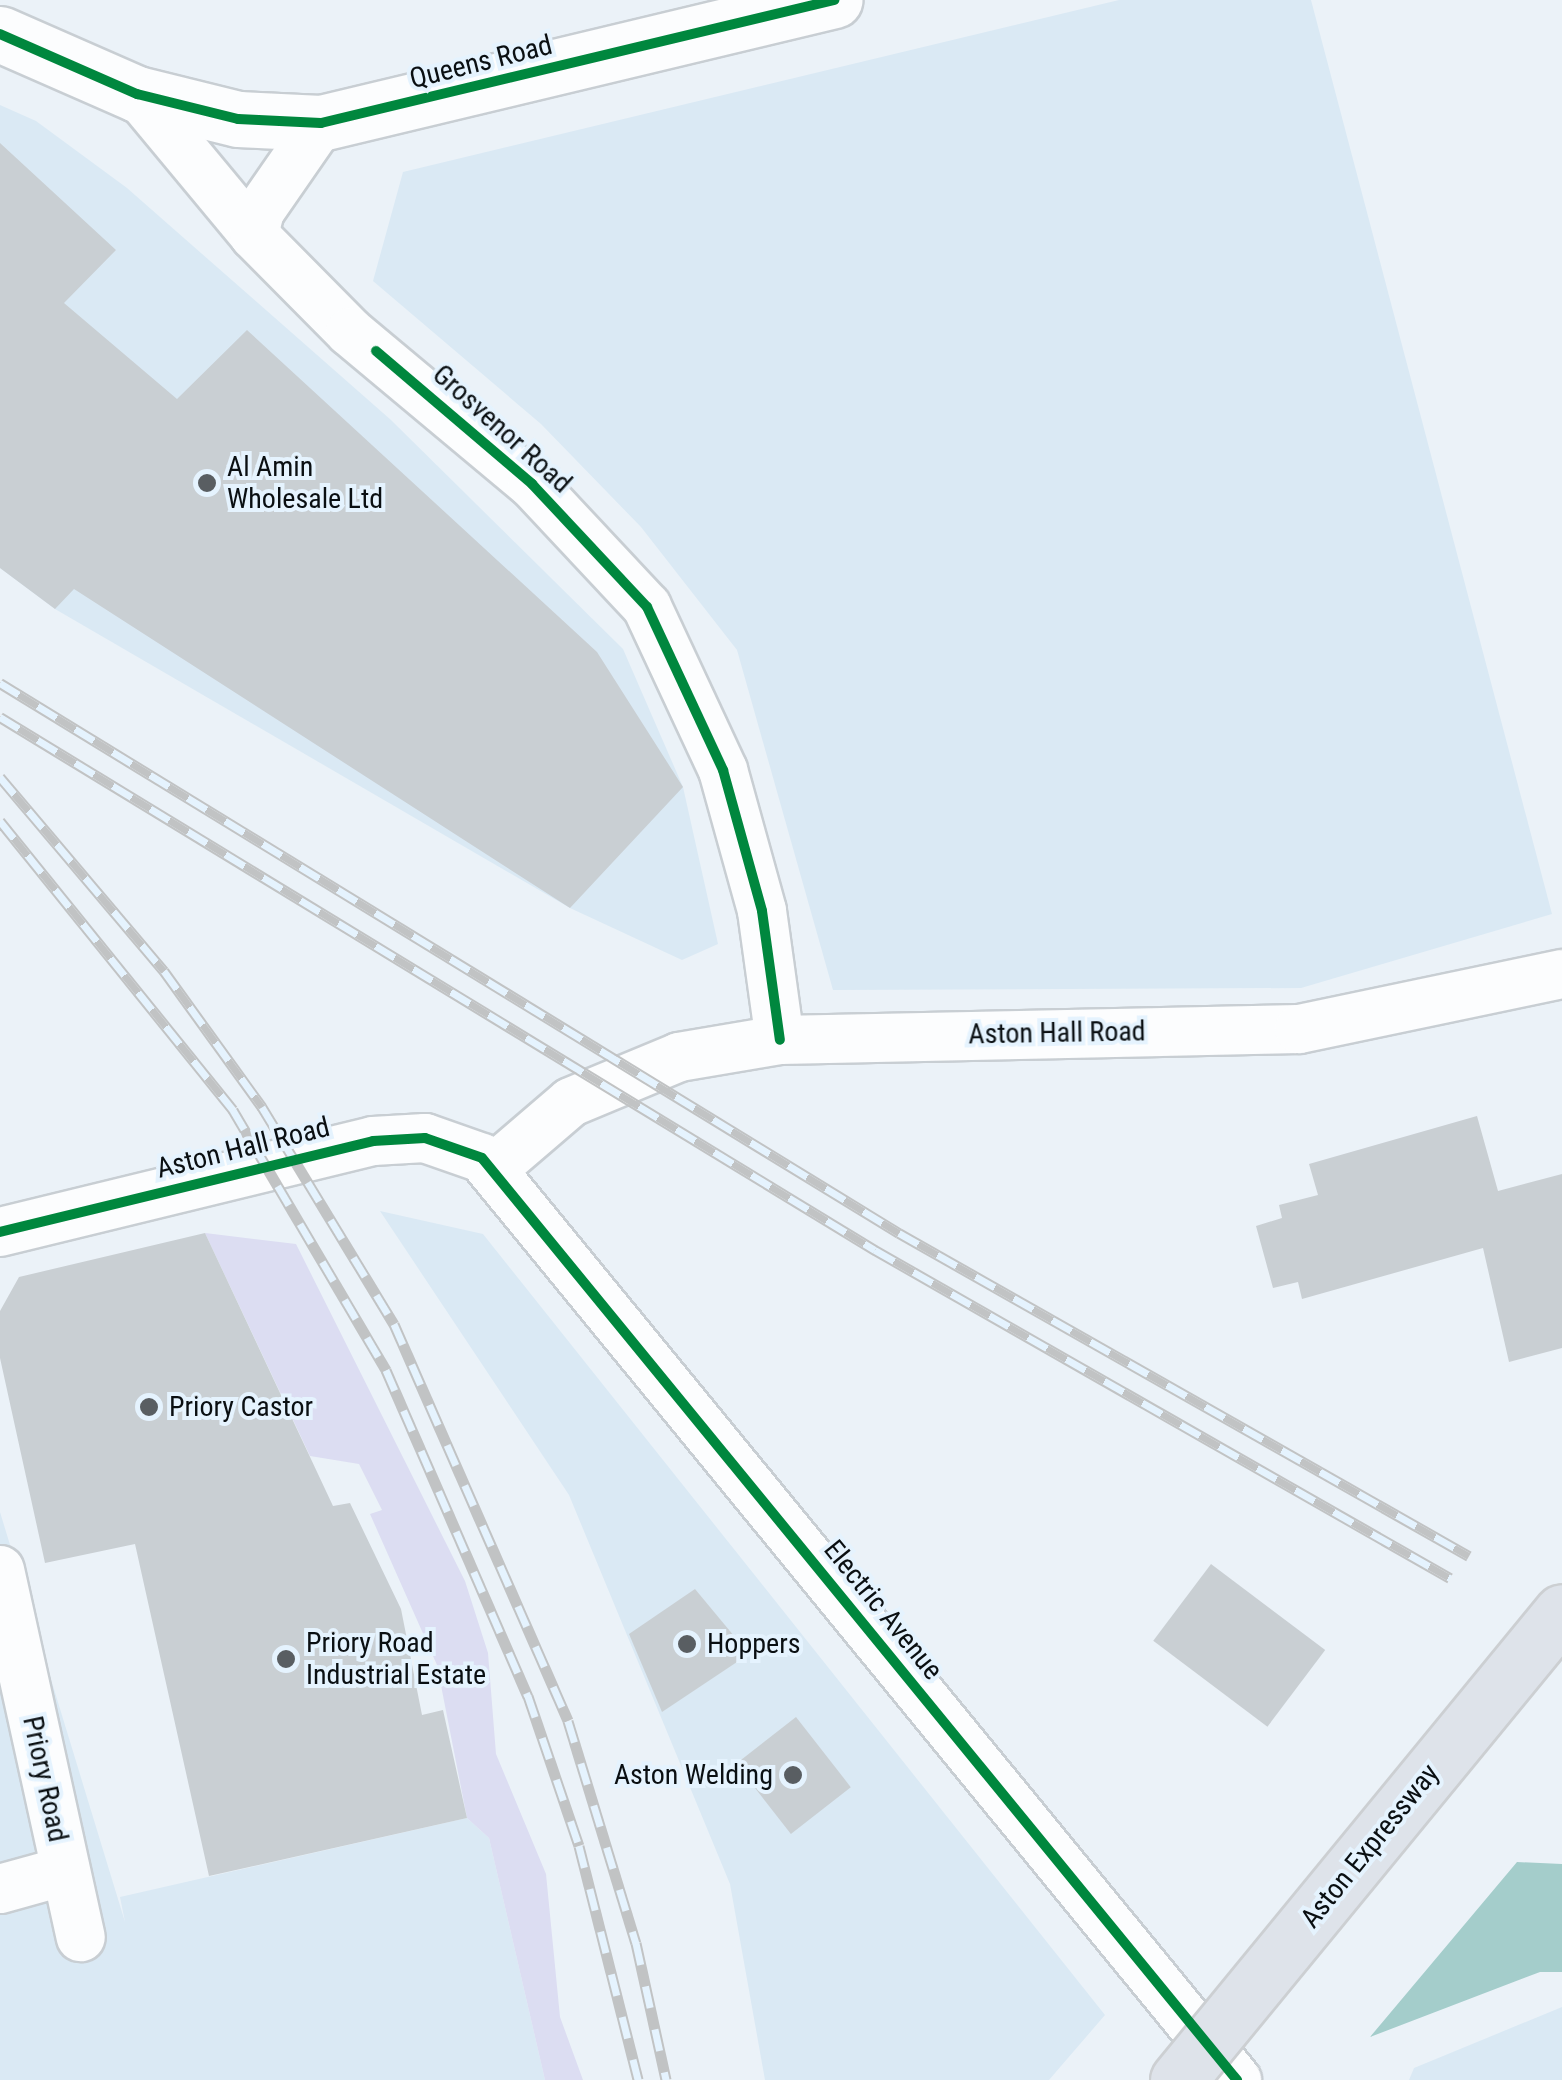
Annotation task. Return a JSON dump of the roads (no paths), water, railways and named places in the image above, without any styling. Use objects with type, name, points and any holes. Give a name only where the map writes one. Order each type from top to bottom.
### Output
[{"type":"highway","name":"Aston Expressway","points":[[1178,2080],[1562,1612]]},
{"type":"main road","name":"Queens Road","points":[[137,94],[238,118],[321,123],[834,0]]},
{"type":"main road","name":"Grosvenor Road","points":[[0,34],[137,94]]},
{"type":"street","name":"Grosvenor Road","points":[[137,94],[254,235],[350,332],[532,484],[647,607],[723,770],[762,910],[780,1040]]},
{"type":"street","points":[[254,235],[260,210],[321,123]]},
{"type":"street","name":"Aston Hall Road","points":[[0,1232],[400,1137],[439,1141],[494,1168],[552,1114],[607,1084],[679,1057],[780,1040],[1300,1029],[1562,974]]},
{"type":"street","name":"Electric Avenue","points":[[494,1168],[1237,2080]]},
{"type":"street","name":"Priory Road","points":[[0,1570],[80,1937]]},
{"type":"street","name":"Priory Road","points":[[0,1889],[64,1871]]},
{"type":"railway","points":[[0,683],[899,1233],[1469,1556]]},
{"type":"railway","points":[[0,717],[875,1250],[1450,1578]]},
{"type":"railway","points":[[0,777],[164,971],[262,1107],[394,1324],[568,1721],[636,1943],[666,2080]]},
{"type":"railway","points":[[0,821],[233,1110],[386,1370],[528,1696],[579,1846],[638,2080]]},
{"type":"place","name":"Al Amin Wholesale Ltd","points":[[207,483]]},
{"type":"place","name":"Priory Castor","points":[[149,1407]]},
{"type":"place","name":"Hoppers","points":[[687,1644]]},
{"type":"place","name":"Priory Road Industrial Estate","points":[[286,1659]]},
{"type":"place","name":"Aston Welding","points":[[793,1775]]}]
